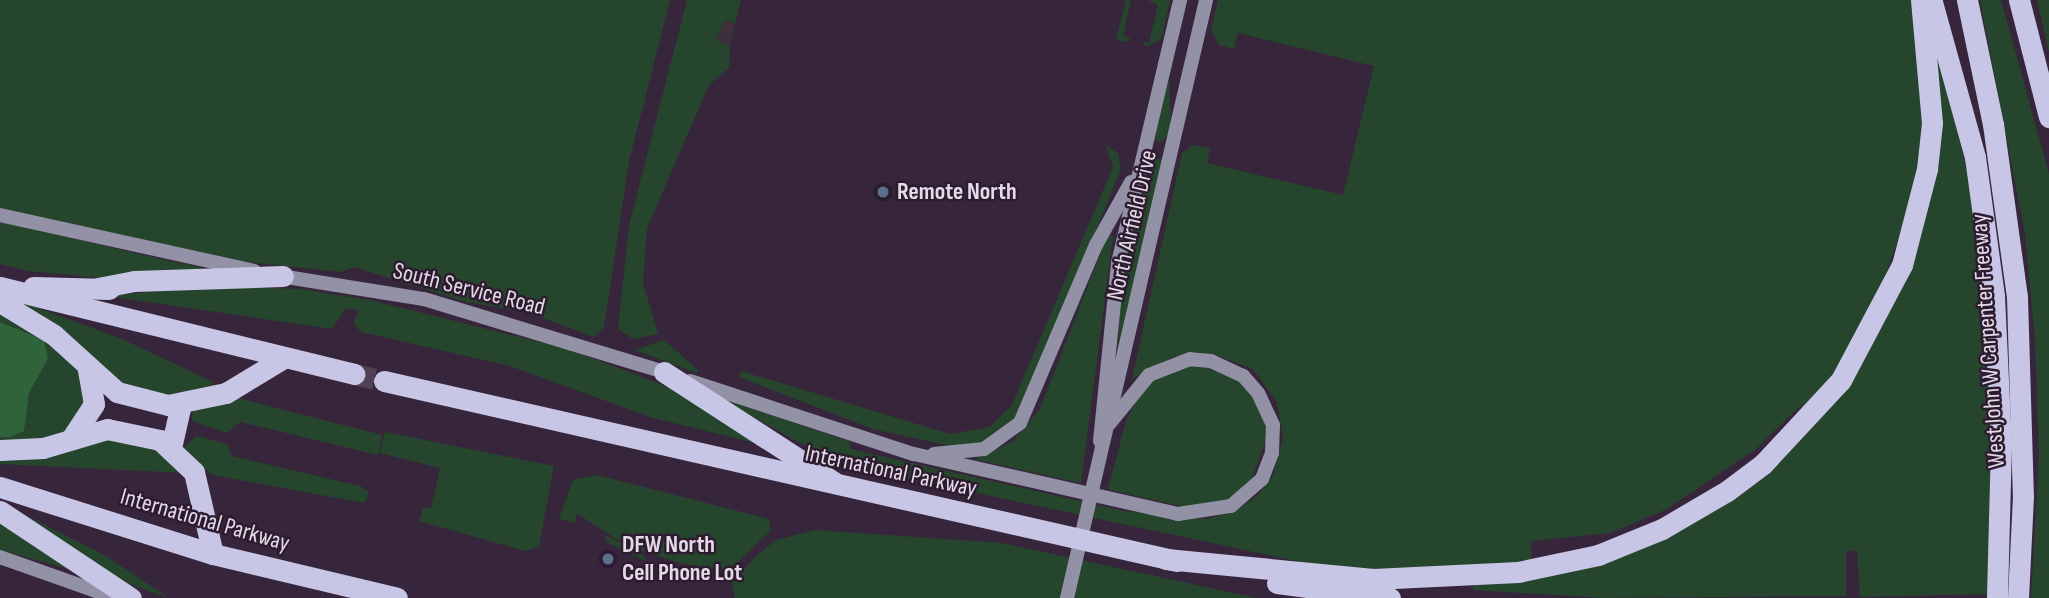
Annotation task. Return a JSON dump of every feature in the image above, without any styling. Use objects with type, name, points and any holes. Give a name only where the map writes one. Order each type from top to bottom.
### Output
[{"type":"highway","points":[[1166,559],[1373,579],[1518,572],[1609,551],[1727,491],[1763,464],[1841,380],[1902,265],[1927,169],[1932,123],[1921,0]]},
{"type":"highway","points":[[1931,0],[1975,157],[1994,296],[2001,443],[1997,598]]},
{"type":"highway","name":"West John W Carpenter Freeway","points":[[1967,0],[1996,136],[2017,297],[2023,441],[2018,598]]},
{"type":"highway","points":[[2019,0],[2049,117]]},
{"type":"highway","points":[[2,292],[283,276]]},
{"type":"highway","points":[[2,292],[354,374]]},
{"type":"highway","points":[[2,292],[117,392],[181,404],[226,393],[282,359]]},
{"type":"highway","points":[[69,440],[94,404],[87,366]]},
{"type":"highway","points":[[664,372],[841,488]]},
{"type":"highway","name":"International Parkway","points":[[384,381],[841,488],[1166,559],[1390,598]]},
{"type":"highway","points":[[171,448],[181,404]]},
{"type":"highway","points":[[0,450],[69,440],[107,429],[171,448],[194,472],[213,554]]},
{"type":"highway","name":"International Parkway","points":[[0,487],[213,554],[397,598]]},
{"type":"highway","points":[[0,511],[131,598]]},
{"type":"main road","name":"North Airfield Drive","points":[[1099,460],[1109,324],[1140,165],[1180,0]]},
{"type":"main road","name":"North Airfield Drive","points":[[1067,598],[1110,424],[1206,0]]},
{"type":"main road","points":[[914,454],[984,449],[1020,423],[1096,245],[1140,165]]},
{"type":"main road","name":"South Service Road","points":[[0,215],[283,276],[424,299],[664,372],[914,454],[1198,515],[1249,494],[1262,479],[1274,442],[1265,404],[1252,385],[1211,361],[1190,359],[1149,375],[1110,424]]},
{"type":"main road","points":[[0,556],[116,598]]},
{"type":"shaded area","points":[[725,20],[735,24],[730,46],[716,40]]},
{"type":"green space","points":[[0,0],[670,0],[629,161],[604,327],[594,337],[527,312],[466,302],[354,267],[341,272],[227,260],[0,208]]},
{"type":"green space","points":[[687,0],[741,0],[735,24],[725,20],[716,40],[730,46],[729,68],[709,85],[647,228],[643,283],[658,334],[633,339],[618,329],[629,225]]},
{"type":"green space","points":[[1126,0],[1131,0],[1123,36],[1131,38],[1125,42],[1116,40]]},
{"type":"green space","points":[[1148,0],[1170,0],[1162,38],[1147,47],[1141,41],[1149,43],[1158,5]]},
{"type":"green space","points":[[1218,0],[1915,0],[1925,118],[1915,193],[1870,318],[1808,411],[1800,406],[1756,449],[1667,509],[1610,533],[1531,541],[1532,562],[1447,573],[1334,569],[836,463],[714,395],[850,442],[850,449],[1124,511],[1205,519],[1235,512],[1259,494],[1273,475],[1283,438],[1277,402],[1253,369],[1214,354],[1175,356],[1132,379],[1182,153],[1193,145],[1210,148],[1207,163],[1343,195],[1374,66],[1238,33],[1234,49],[1219,45],[1211,31]]},
{"type":"green space","points":[[1980,0],[2001,0],[2049,174],[2049,598],[2031,598],[2039,456],[2035,340],[2025,234]]},
{"type":"green space","points":[[2037,0],[2049,0],[2049,52]]},
{"type":"green space","points":[[1936,51],[1978,209],[1991,371],[1990,594],[1860,597],[1857,550],[1846,552],[1846,596],[1604,598],[1473,590],[1473,583],[1601,560],[1791,446],[1916,245]]},
{"type":"green space","points":[[1169,79],[1171,132],[1160,143],[1153,139]]},
{"type":"green space","points":[[1106,145],[1118,153],[1121,169],[1021,414],[988,441],[950,446],[873,429],[739,377],[741,371],[950,434],[990,427],[1012,405],[1113,167]]},
{"type":"green space","points":[[1152,155],[1164,161],[1117,366],[1122,269]]},
{"type":"green space","points":[[0,221],[208,269],[111,279],[28,271],[0,264]]},
{"type":"green space","points":[[1108,234],[1113,237],[1081,483],[1108,489],[1126,421],[1142,390],[1158,376],[1197,363],[1236,375],[1257,398],[1268,433],[1250,485],[1224,503],[1185,507],[974,459],[1012,442],[1040,409]]},
{"type":"green space","points":[[206,286],[299,289],[370,300],[568,349],[674,389],[755,443],[650,417],[510,366],[361,332],[353,323],[359,311],[346,308],[332,329],[107,296]]},
{"type":"green space","points":[[19,301],[122,339],[213,382],[213,391],[178,400],[114,386]]},
{"type":"green space","points":[[0,308],[78,366],[88,405],[58,438],[0,443]]},
{"type":"green space","points":[[0,322],[44,340],[48,358],[29,393],[24,431],[9,437],[0,437]]},
{"type":"green space","points":[[664,340],[698,370],[696,373],[635,350]]},
{"type":"green space","points":[[233,397],[382,435],[378,455],[240,422],[227,433],[192,421],[193,410]]},
{"type":"green space","points":[[385,432],[554,466],[539,547],[525,551],[419,521],[423,507],[431,508],[440,468],[380,453]]},
{"type":"green space","points":[[102,434],[165,449],[186,473],[0,464],[0,453]]},
{"type":"green space","points":[[196,436],[227,444],[232,456],[360,486],[369,492],[365,503],[212,475],[184,448]]},
{"type":"green space","points":[[597,475],[769,519],[771,530],[729,571],[679,563],[626,545],[576,513],[576,523],[559,519],[573,480]]},
{"type":"green space","points":[[22,513],[106,556],[169,598],[113,578]]},
{"type":"green space","points":[[0,520],[70,566],[68,569],[0,550]]},
{"type":"green space","points":[[815,530],[1002,543],[1257,598],[735,598],[732,583],[757,555],[776,540]]},
{"type":"green space","points":[[605,535],[642,554],[647,562],[607,542]]},
{"type":"tunnel","points":[[354,374],[384,381]]},
{"type":"place","name":"Remote North","points":[[883,192]]},
{"type":"place","name":"DFW North Cell Phone Lot","points":[[608,559]]}]
